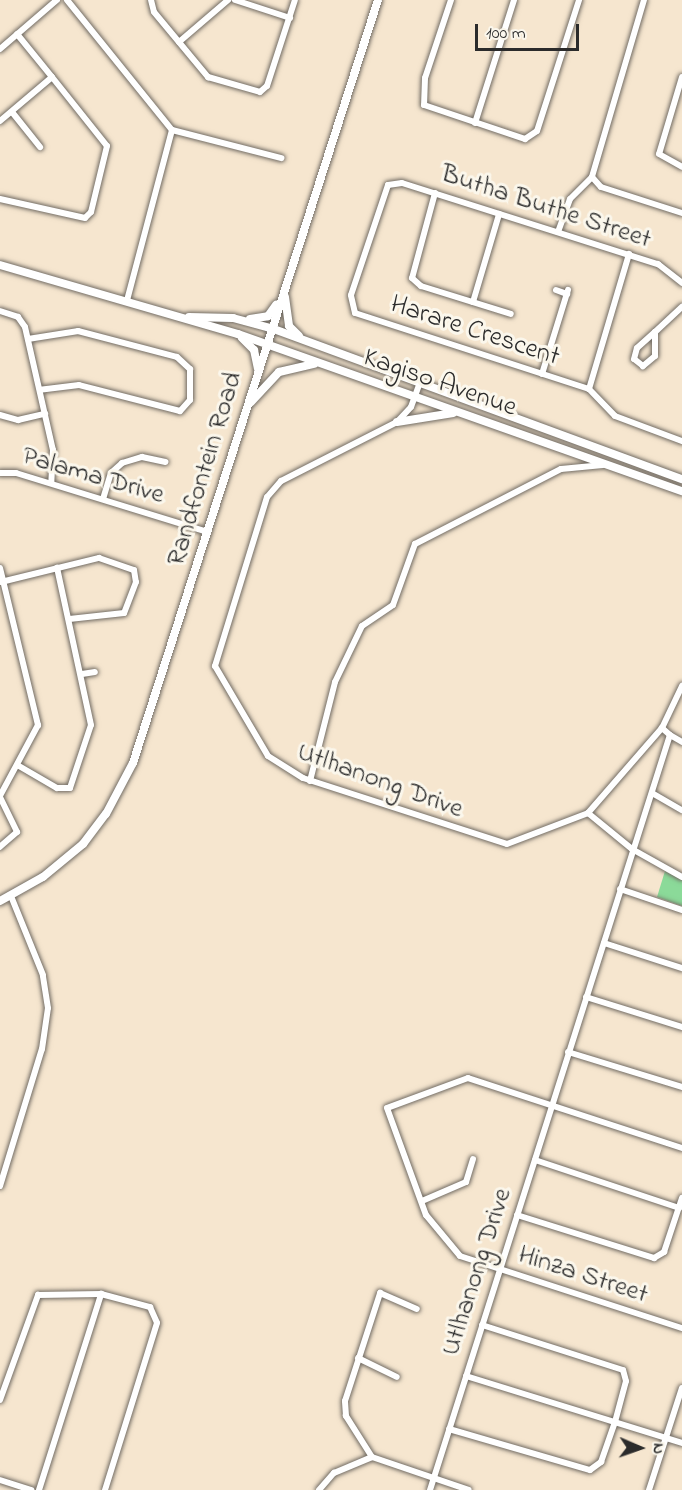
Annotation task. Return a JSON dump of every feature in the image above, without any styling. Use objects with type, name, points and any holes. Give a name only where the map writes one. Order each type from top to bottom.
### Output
[{"type":"street","points":[[0,49],[57,0]]},
{"type":"street","points":[[67,0],[171,130],[281,158]]},
{"type":"street","points":[[151,0],[179,42],[212,80],[260,92],[267,86],[296,0]]},
{"type":"street","points":[[179,42],[228,0]]},
{"type":"street","points":[[235,0],[290,18]]},
{"type":"street","name":"Randfontein Road","points":[[0,901],[11,896],[82,844],[115,799],[140,745],[271,328],[378,0]]},
{"type":"street","points":[[451,0],[422,100],[428,108],[525,139],[532,137],[539,126],[579,0]]},
{"type":"street","points":[[476,123],[514,0]]},
{"type":"street","points":[[558,232],[570,199],[592,177],[644,0]]},
{"type":"street","points":[[0,199],[77,219],[91,212],[107,146],[17,34]]},
{"type":"street","points":[[0,122],[52,77]]},
{"type":"street","points":[[682,77],[659,154],[682,166]]},
{"type":"street","points":[[12,112],[40,147]]},
{"type":"street","points":[[127,300],[171,130]]},
{"type":"street","points":[[592,177],[601,187],[682,213]]},
{"type":"street","name":"Butha Buthe Street","points":[[351,308],[385,189],[392,183],[435,194],[664,266],[682,284]]},
{"type":"street","points":[[435,194],[412,278],[448,295],[511,314]]},
{"type":"street","points":[[473,302],[499,214]]},
{"type":"street","points":[[629,254],[589,389],[615,416],[682,441]]},
{"type":"street","name":"Kagiso Avenue","points":[[0,265],[238,334],[682,490]]},
{"type":"street","points":[[542,374],[567,292],[556,290]]},
{"type":"street","points":[[233,318],[268,316],[284,291]]},
{"type":"street","points":[[284,291],[289,326],[308,342]]},
{"type":"street","points":[[655,332],[655,356],[642,366],[635,352],[655,332],[682,307]]},
{"type":"street","name":"Harare Crescent","points":[[351,308],[360,316],[589,389]]},
{"type":"street","points":[[0,311],[18,317],[28,339],[54,458],[51,483]]},
{"type":"street","name":"Kagiso Avenue","points":[[185,317],[233,318],[271,328],[418,385],[682,479]]},
{"type":"street","points":[[28,339],[78,331],[177,357],[190,369],[190,400],[180,411],[79,385],[40,390]]},
{"type":"street","points":[[238,334],[254,350],[258,370]]},
{"type":"street","points":[[246,410],[279,372],[296,364],[324,365]]},
{"type":"street","name":"Utlhanong Drive","points":[[418,385],[415,397],[398,422],[270,490],[216,653],[219,681],[261,747],[279,766],[310,781],[500,844],[588,813],[662,728],[682,686]]},
{"type":"street","points":[[398,422],[461,413]]},
{"type":"street","points":[[0,416],[18,420],[45,414]]},
{"type":"street","points":[[103,499],[111,473],[122,463],[142,457],[165,462]]},
{"type":"street","points":[[310,781],[335,682],[362,626],[393,605],[414,544],[556,472],[581,464],[613,466]]},
{"type":"street","name":"Palama Drive","points":[[0,473],[51,483],[208,532]]},
{"type":"street","points":[[2,581],[103,558],[130,567],[136,578],[124,613],[69,619]]},
{"type":"street","points":[[0,568],[38,725],[20,766],[0,797],[17,832],[0,847]]},
{"type":"street","points":[[20,766],[61,790],[73,784],[92,725],[57,568]]},
{"type":"street","points":[[82,674],[95,672]]},
{"type":"street","points":[[662,728],[682,742]]},
{"type":"street","name":"Utlhanong Drive","points":[[430,1490],[670,735]]},
{"type":"street","points":[[652,793],[682,810]]},
{"type":"street","points":[[588,813],[632,849],[682,877]]},
{"type":"street","points":[[620,890],[682,909]]},
{"type":"street","points":[[0,1186],[42,1049],[48,1008],[43,975],[11,896]]},
{"type":"street","points":[[604,943],[682,968]]},
{"type":"street","points":[[586,997],[682,1027]]},
{"type":"street","points":[[568,1052],[682,1087]]},
{"type":"street","name":"Hinza Street","points":[[551,1106],[468,1078],[387,1108],[432,1226],[454,1251],[499,1270],[682,1328]]},
{"type":"street","points":[[551,1106],[682,1148]]},
{"type":"street","points":[[422,1201],[466,1182],[473,1160]]},
{"type":"street","points":[[535,1160],[679,1208]]},
{"type":"street","points":[[518,1215],[654,1258],[664,1252],[682,1198]]},
{"type":"street","points":[[417,1309],[380,1293],[358,1358],[344,1411],[372,1457],[469,1490]]},
{"type":"street","points":[[0,1401],[34,1298],[101,1294],[150,1307],[157,1323],[105,1490]]},
{"type":"street","points":[[39,1490],[101,1294]]},
{"type":"street","points":[[449,1429],[584,1469],[596,1468],[601,1462],[615,1422],[627,1377],[620,1368],[482,1325]]},
{"type":"street","points":[[358,1358],[389,1369],[396,1377]]},
{"type":"street","points":[[466,1376],[682,1443]]},
{"type":"street","points":[[650,1490],[682,1388]]},
{"type":"street","points":[[319,1490],[334,1473],[372,1457]]},
{"type":"street","points":[[0,1480],[31,1490]]},
{"type":"green space","points":[[665,871],[682,880],[682,906],[657,897]]}]
